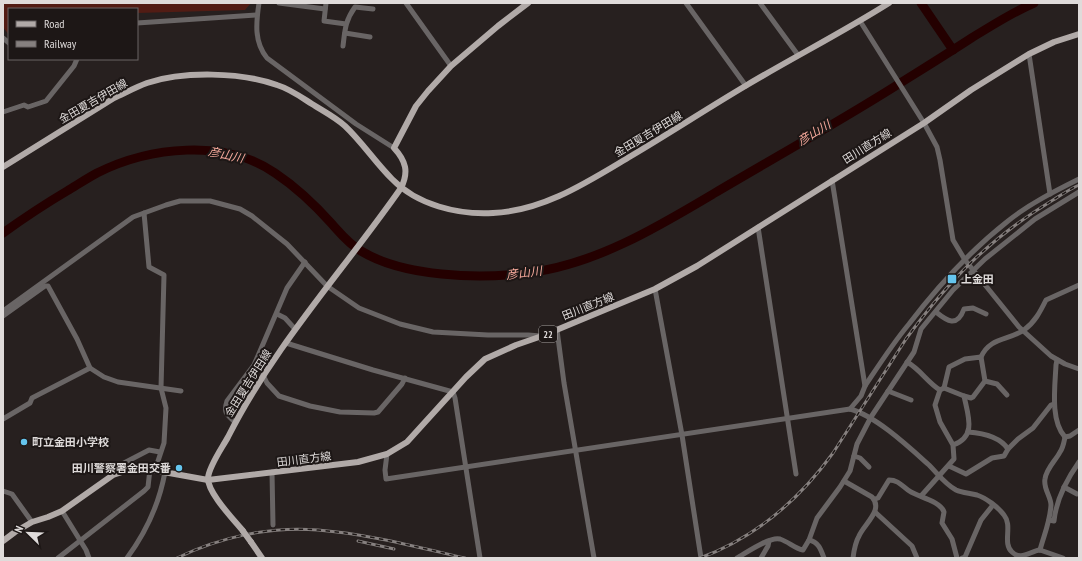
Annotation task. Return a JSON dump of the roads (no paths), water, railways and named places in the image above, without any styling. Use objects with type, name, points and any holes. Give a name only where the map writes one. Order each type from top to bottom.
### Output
[{"type":"main road","points":[[394,148],[416,106],[451,66],[528,3]]},
{"type":"main road","name":"金田夏吉伊田線","points":[[3,167],[114,98],[130,90],[147,83],[180,76],[216,75],[247,78],[277,85],[290,90],[336,118],[353,134],[400,190],[429,202],[466,212],[494,213],[526,208],[557,197],[590,181],[798,55],[862,24],[889,3]]},
{"type":"main road","name":"田川直方線","points":[[3,541],[32,522],[62,511],[113,475],[125,471],[152,470],[208,480],[358,462],[387,454],[407,442],[466,377],[485,359],[655,289],[697,266],[758,226],[924,123],[971,90],[1029,54],[1054,42],[1079,34]]},
{"type":"main road","name":"金田夏吉伊田線","points":[[208,480],[210,471],[235,422],[263,375],[295,329],[400,190],[405,180],[405,163],[394,148]]},
{"type":"main road","points":[[208,480],[216,498],[243,531],[262,558]]},
{"type":"street","points":[[259,3],[256,33],[258,43],[267,58],[356,124],[394,148]]},
{"type":"street","points":[[279,3],[326,9]]},
{"type":"street","points":[[326,3],[324,21],[346,24]]},
{"type":"street","points":[[406,3],[451,66]]},
{"type":"street","points":[[686,3],[746,86]]},
{"type":"street","points":[[760,3],[798,55]]},
{"type":"street","points":[[343,46],[348,16],[355,7],[373,9]]},
{"type":"street","points":[[138,23],[257,15]]},
{"type":"street","points":[[862,24],[924,123],[937,147],[953,240],[965,260],[1023,330],[1051,356],[1079,369]]},
{"type":"street","points":[[344,33],[370,37]]},
{"type":"street","points":[[1029,54],[1050,194]]},
{"type":"street","points":[[3,112],[24,104],[28,107],[46,102],[74,66],[77,60]]},
{"type":"street","points":[[3,162],[11,161]]},
{"type":"street","points":[[832,180],[865,386]]},
{"type":"street","points":[[850,410],[861,396],[865,386],[909,323],[947,277],[980,244],[1009,220],[1050,194],[1079,180]]},
{"type":"street","points":[[737,558],[769,541],[778,538],[788,542],[797,549],[803,550],[809,540],[817,518],[850,471],[857,444],[871,417],[914,352],[921,329],[953,290],[973,271],[1035,219],[1079,192]]},
{"type":"street","points":[[4,313],[133,217],[180,201],[210,201],[227,204],[252,216],[287,244],[329,284],[359,308],[400,324],[433,332],[488,336],[542,336]]},
{"type":"street","points":[[58,558],[144,492],[148,487],[152,470],[164,443],[166,408],[162,388],[164,275],[149,267],[144,213]]},
{"type":"street","points":[[758,226],[796,474]]},
{"type":"street","points":[[235,422],[226,413],[225,408],[227,402],[254,365],[287,288],[305,262]]},
{"type":"street","points":[[907,362],[917,368],[932,384],[942,389],[971,398],[985,381],[981,357],[989,345],[1023,330],[1040,314],[1046,300],[1079,285]]},
{"type":"street","points":[[4,313],[45,286],[48,286],[77,339],[90,368],[104,377],[118,382],[181,391]]},
{"type":"street","points":[[655,289],[682,435],[701,558]]},
{"type":"street","points":[[936,312],[951,322],[956,321],[964,309],[973,308],[986,314]]},
{"type":"street","points":[[277,314],[285,318],[295,329]]},
{"type":"street","points":[[556,330],[594,558]]},
{"type":"street","points":[[286,343],[372,370],[453,392],[467,468],[480,558]]},
{"type":"street","points":[[921,496],[954,459],[953,445],[940,422],[935,405],[949,367],[965,359],[981,357]]},
{"type":"street","points":[[1040,550],[1049,520],[1051,503],[1047,494],[1045,477],[1062,450],[1065,437],[1058,426],[1054,404],[1057,360]]},
{"type":"street","points":[[3,419],[30,403],[32,398],[90,368]]},
{"type":"street","points":[[263,375],[267,383],[279,396],[314,407],[340,412],[374,413],[378,412],[402,384],[405,378]]},
{"type":"street","points":[[985,381],[997,384],[1007,394]]},
{"type":"street","points":[[888,390],[911,400]]},
{"type":"street","points":[[953,445],[957,444],[966,436],[968,432],[969,419],[964,396]]},
{"type":"street","points":[[949,466],[966,474],[992,458],[1004,456],[1008,449],[1018,439],[1033,428],[1054,404]]},
{"type":"street","points":[[387,454],[385,470],[386,479],[850,410],[860,412],[871,417],[919,456],[939,477],[957,490],[978,496],[993,505],[1004,515],[1007,520],[1009,526],[1008,548],[1015,556],[1025,556],[1040,550],[1063,558]]},
{"type":"street","points":[[1065,437],[1070,436],[1079,430]]},
{"type":"street","points":[[968,432],[986,435],[1000,440],[1008,449]]},
{"type":"street","points":[[121,472],[124,463],[149,450],[160,452]]},
{"type":"street","points":[[854,456],[860,458],[869,467]]},
{"type":"street","points":[[1049,520],[1054,521],[1058,502],[1064,487],[1079,462]]},
{"type":"street","points":[[127,558],[141,537],[159,501],[165,472]]},
{"type":"street","points":[[272,472],[273,525]]},
{"type":"street","points":[[844,480],[875,500],[876,504],[875,512],[859,534],[853,558]]},
{"type":"street","points":[[875,500],[878,498],[889,480],[894,480],[899,482],[909,491],[943,509],[944,512],[942,523],[952,540],[956,558]]},
{"type":"street","points":[[1064,487],[1077,494]]},
{"type":"street","points":[[4,493],[12,494],[32,522]]},
{"type":"street","points":[[1047,494],[1058,502]]},
{"type":"street","points":[[963,558],[981,520],[993,505]]},
{"type":"street","points":[[62,511],[86,550],[89,558]]},
{"type":"street","points":[[875,512],[912,546],[917,558]]},
{"type":"street","points":[[809,540],[813,541],[819,546],[824,558]]},
{"type":"street","points":[[761,558],[768,546],[769,541]]},
{"type":"waterway","points":[[921,3],[953,50]]},
{"type":"waterway","name":"彦山川","points":[[3,233],[85,180],[118,164],[163,152],[187,150],[210,151],[233,155],[255,162],[275,173],[290,184],[319,210],[345,239],[361,251],[378,260],[420,271],[464,276],[508,275],[552,269],[576,262],[624,243],[669,220],[894,87],[996,23],[1018,10],[1034,3]]},
{"type":"railway","points":[[700,558],[739,540],[774,516],[790,502],[820,470],[833,453],[906,339],[955,279],[990,245],[1010,229],[1030,214],[1079,185]]},
{"type":"railway","points":[[177,558],[210,544],[228,539],[264,532],[300,529],[337,532],[374,538],[465,558]]},
{"type":"railway","points":[[358,541],[394,549]]},
{"type":"place","name":"上金田","points":[[952,279]]},
{"type":"place","name":"町立金田小学校","points":[[24,442]]},
{"type":"place","name":"田川警察署金田交番","points":[[179,468]]}]
